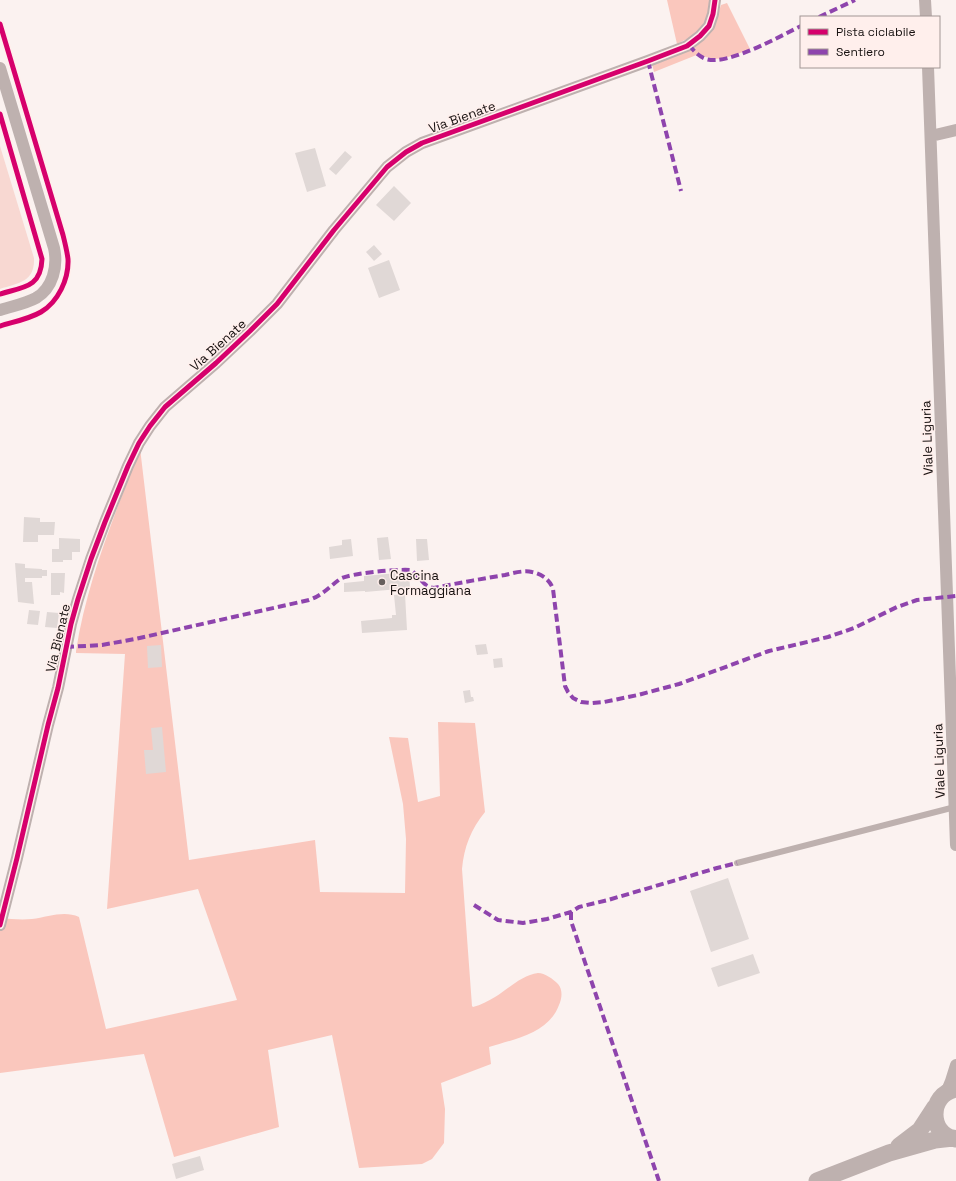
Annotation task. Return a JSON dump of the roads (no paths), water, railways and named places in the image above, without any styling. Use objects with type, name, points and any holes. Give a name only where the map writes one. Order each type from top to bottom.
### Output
[{"type":"street","name":"Via Bienate","points":[[0,924],[58,688],[71,624],[82,584],[99,536],[128,466],[144,435],[159,413],[173,399],[228,352],[277,304],[338,224],[381,173],[400,156],[422,143],[687,46],[697,40],[709,26],[715,0]]},
{"type":"street","points":[[925,0],[926,16]]},
{"type":"street","points":[[0,68],[54,248],[55,261],[53,276],[50,283],[40,296],[28,302],[0,310]]},
{"type":"street","name":"Viale Liguria","points":[[928,68],[956,846]]},
{"type":"street","points":[[931,136],[956,130]]},
{"type":"street","points":[[889,1153],[916,1134],[924,1125],[938,1101],[951,1091],[951,1081],[956,1065]]},
{"type":"street","points":[[935,1107],[934,1115],[940,1130],[954,1139]]},
{"type":"street","points":[[817,1181],[889,1153],[935,1140],[954,1139]]},
{"type":"lane","name":"Viale Liguria","points":[[737,863],[955,807]]},
{"type":"place","name":"Cascina Formaggiana","points":[[382,582]]}]
